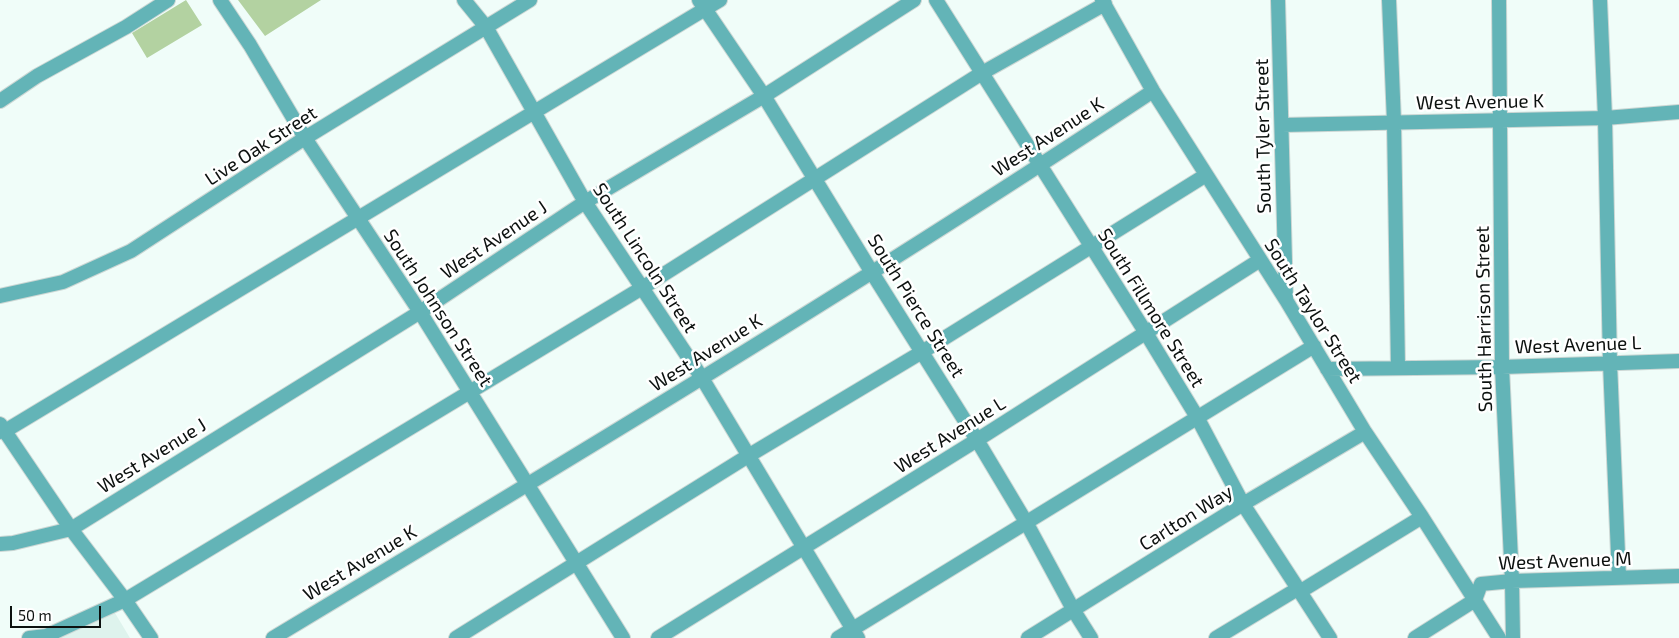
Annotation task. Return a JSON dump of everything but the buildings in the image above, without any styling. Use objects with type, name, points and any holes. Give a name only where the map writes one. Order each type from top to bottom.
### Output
[{"type":"street","points":[[0,101],[37,76],[126,27],[168,0]]},
{"type":"street","name":"South Johnson Street","points":[[220,0],[250,45],[306,138],[470,391],[623,638]]},
{"type":"street","name":"South Lincoln Street","points":[[464,0],[486,27],[585,202],[702,378],[856,634]]},
{"type":"street","name":"Live Oak Street","points":[[0,296],[62,282],[131,252],[306,138],[530,0]]},
{"type":"street","points":[[149,636],[125,600],[71,529],[2,429],[358,219],[534,112],[702,4],[720,0]]},
{"type":"street","name":"West Avenue J","points":[[0,544],[13,543],[71,529],[420,312],[585,202],[764,96],[914,0]]},
{"type":"street","name":"South Fillmore Street","points":[[936,0],[1146,333],[1197,417],[1243,504],[1330,638]]},
{"type":"street","name":"South Tyler Street","points":[[1278,0],[1286,300]]},
{"type":"street","points":[[1389,0],[1394,122],[1398,368]]},
{"type":"street","name":"South Harrison Street","points":[[1499,0],[1502,367],[1513,638]]},
{"type":"street","points":[[1600,0],[1606,118],[1610,363],[1619,578]]},
{"type":"street","points":[[29,638],[46,636],[125,600],[642,288],[982,73],[1103,2]]},
{"type":"street","name":"South Taylor Street","points":[[1103,2],[1153,91],[1286,300],[1365,432],[1500,638]]},
{"type":"street","name":"South Pierce Street","points":[[702,4],[764,96],[977,440],[1026,522],[1074,611],[1091,638]]},
{"type":"street","name":"West Avenue K","points":[[273,638],[702,378],[1040,166],[1153,91]]},
{"type":"street","name":"West Avenue K","points":[[1282,125],[1606,118],[1679,112]]},
{"type":"street","points":[[456,638],[1206,175]]},
{"type":"street","name":"West Avenue L","points":[[658,638],[977,440],[1260,260]]},
{"type":"street","points":[[838,638],[856,634],[1026,522],[1314,346]]},
{"type":"street","name":"West Avenue L","points":[[1327,369],[1502,367],[1679,361]]},
{"type":"street","name":"Carlton Way","points":[[1028,638],[1243,504],[1365,432]]},
{"type":"street","points":[[1216,638],[1422,517]]},
{"type":"street","name":"West Avenue M","points":[[1415,638],[1475,600],[1481,584],[1512,581],[1679,576]]},
{"type":"shaded area","points":[[112,608],[130,638],[43,638]]},
{"type":"green space","points":[[186,0],[202,25],[147,58],[132,33]]},
{"type":"green space","points":[[238,0],[321,0],[265,36]]}]
